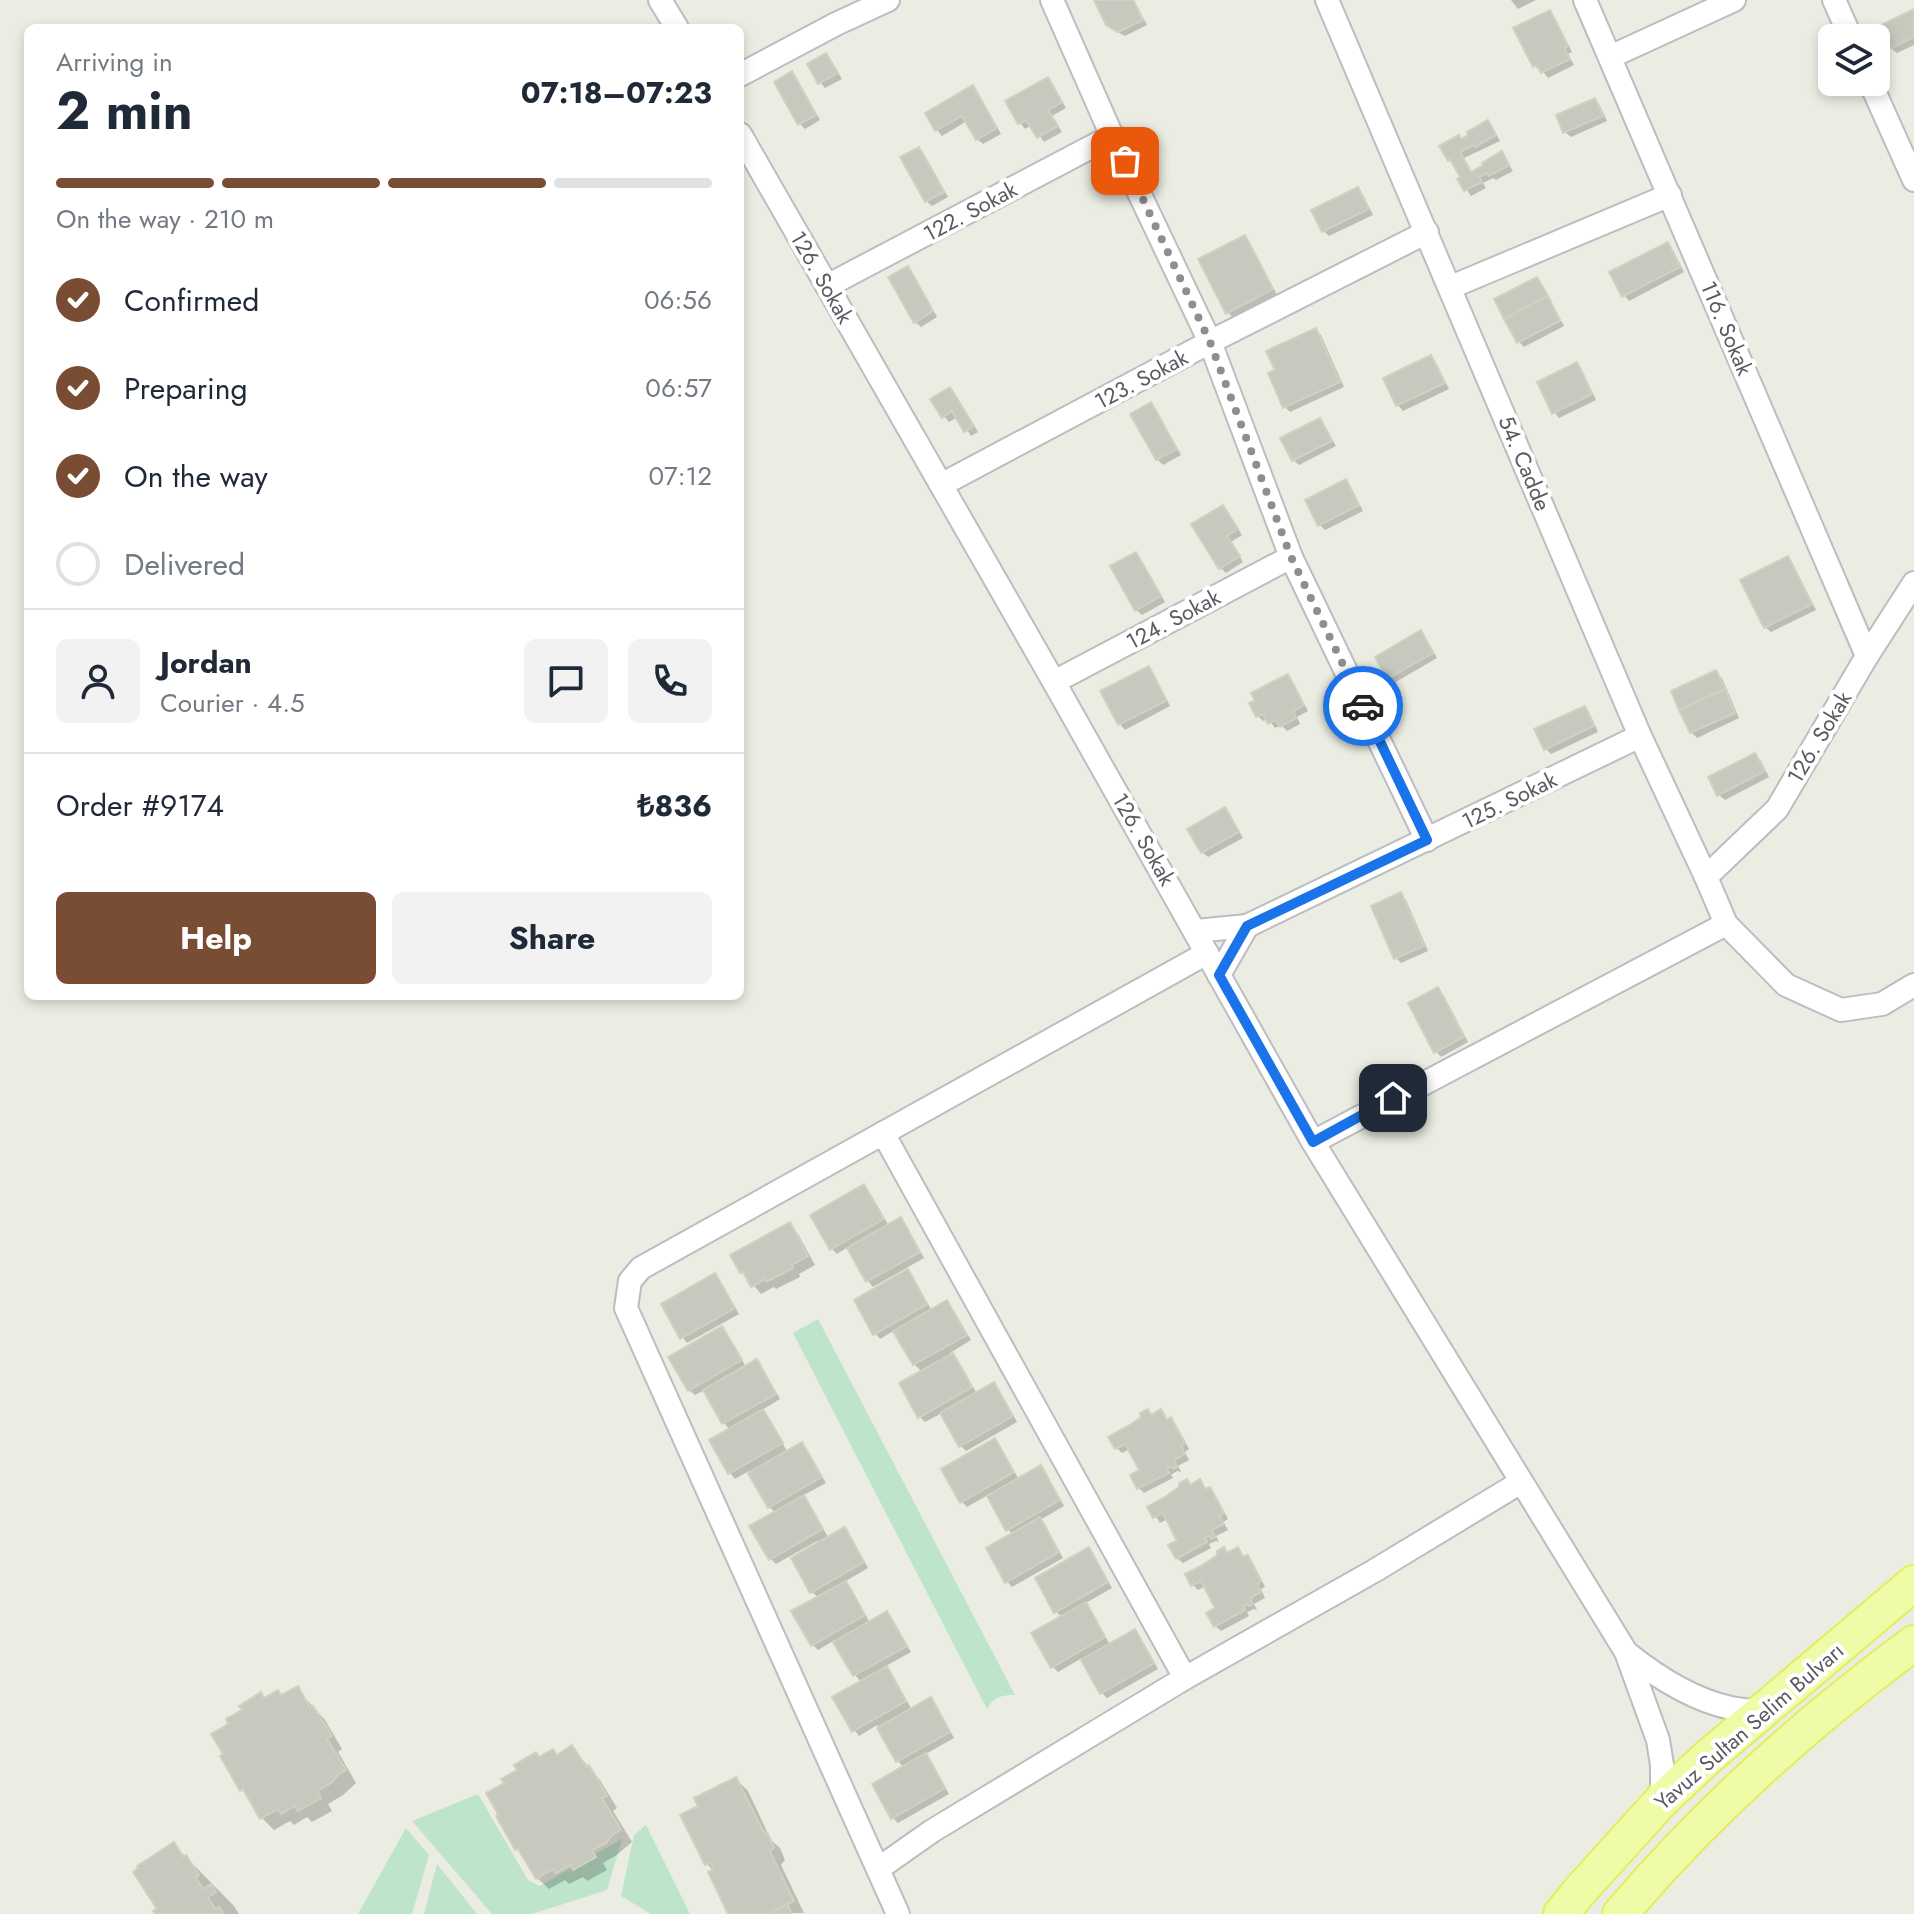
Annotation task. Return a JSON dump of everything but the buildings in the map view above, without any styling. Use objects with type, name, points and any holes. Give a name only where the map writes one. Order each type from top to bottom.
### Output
[{"type":"main road","name":"Yavuz Sultan Selim Bulvarı","points":[[1561,1914],[1662,1800],[1707,1758],[1914,1583]]},
{"type":"main road","name":"Yavuz Sultan Selim Bulvarı","points":[[1620,1914],[1650,1878],[1757,1772],[1870,1676],[1914,1643]]},
{"type":"street","points":[[660,0],[675,24]]},
{"type":"street","points":[[744,73],[888,0]]},
{"type":"street","points":[[1052,0],[1112,136],[1210,342],[1291,557],[1427,840]]},
{"type":"street","name":"54. Cadde","points":[[1327,0],[1640,736],[1726,924]]},
{"type":"street","name":"116. Sokak","points":[[1585,0],[1867,656]]},
{"type":"street","points":[[1610,57],[1734,0]]},
{"type":"street","points":[[1834,0],[1845,24]]},
{"type":"street","points":[[1876,96],[1914,180]]},
{"type":"street","name":"122. Sokak","points":[[827,286],[1112,136]]},
{"type":"street","name":"126. Sokak","points":[[744,141],[1196,931],[1313,1142],[1626,1652]]},
{"type":"street","points":[[1451,287],[1670,195]]},
{"type":"street","name":"123. Sokak","points":[[941,485],[1210,342],[1427,232]]},
{"type":"street","name":"124. Sokak","points":[[1054,682],[1291,557]]},
{"type":"street","name":"126. Sokak","points":[[1706,877],[1777,809],[1914,583]]},
{"type":"street","name":"125. Sokak","points":[[1196,931],[1247,926],[1640,736]]},
{"type":"street","points":[[1313,1142],[1726,924],[1786,985],[1841,1010],[1882,1004],[1914,985]]},
{"type":"street","points":[[1219,975],[1247,926]]},
{"type":"street","points":[[898,1914],[626,1308],[630,1281],[641,1268],[1207,953]]},
{"type":"street","points":[[883,1133],[1185,1678]]},
{"type":"street","points":[[878,1869],[932,1831],[1185,1678],[1374,1571],[1521,1482]]},
{"type":"street","points":[[1626,1652],[1672,1684],[1701,1698],[1730,1708],[1762,1712]]},
{"type":"street","points":[[1626,1652],[1658,1740],[1662,1800]]},
{"type":"green space","points":[[818,1319],[1015,1695],[998,1698],[987,1709],[793,1333]]},
{"type":"green space","points":[[478,1794],[528,1880],[540,1886],[622,1839],[607,1890],[532,1914],[492,1914],[412,1821]]},
{"type":"green space","points":[[646,1825],[690,1914],[651,1914],[621,1896],[634,1835]]},
{"type":"green space","points":[[406,1828],[429,1855],[412,1914],[358,1914]]},
{"type":"green space","points":[[437,1864],[477,1914],[424,1914]]},
{"type":"way so far","points":[[1125,161],[1210,342],[1291,557],[1363,706]]},
{"type":"route","points":[[1363,706],[1427,840],[1247,926],[1219,975],[1313,1142],[1393,1098]]}]
